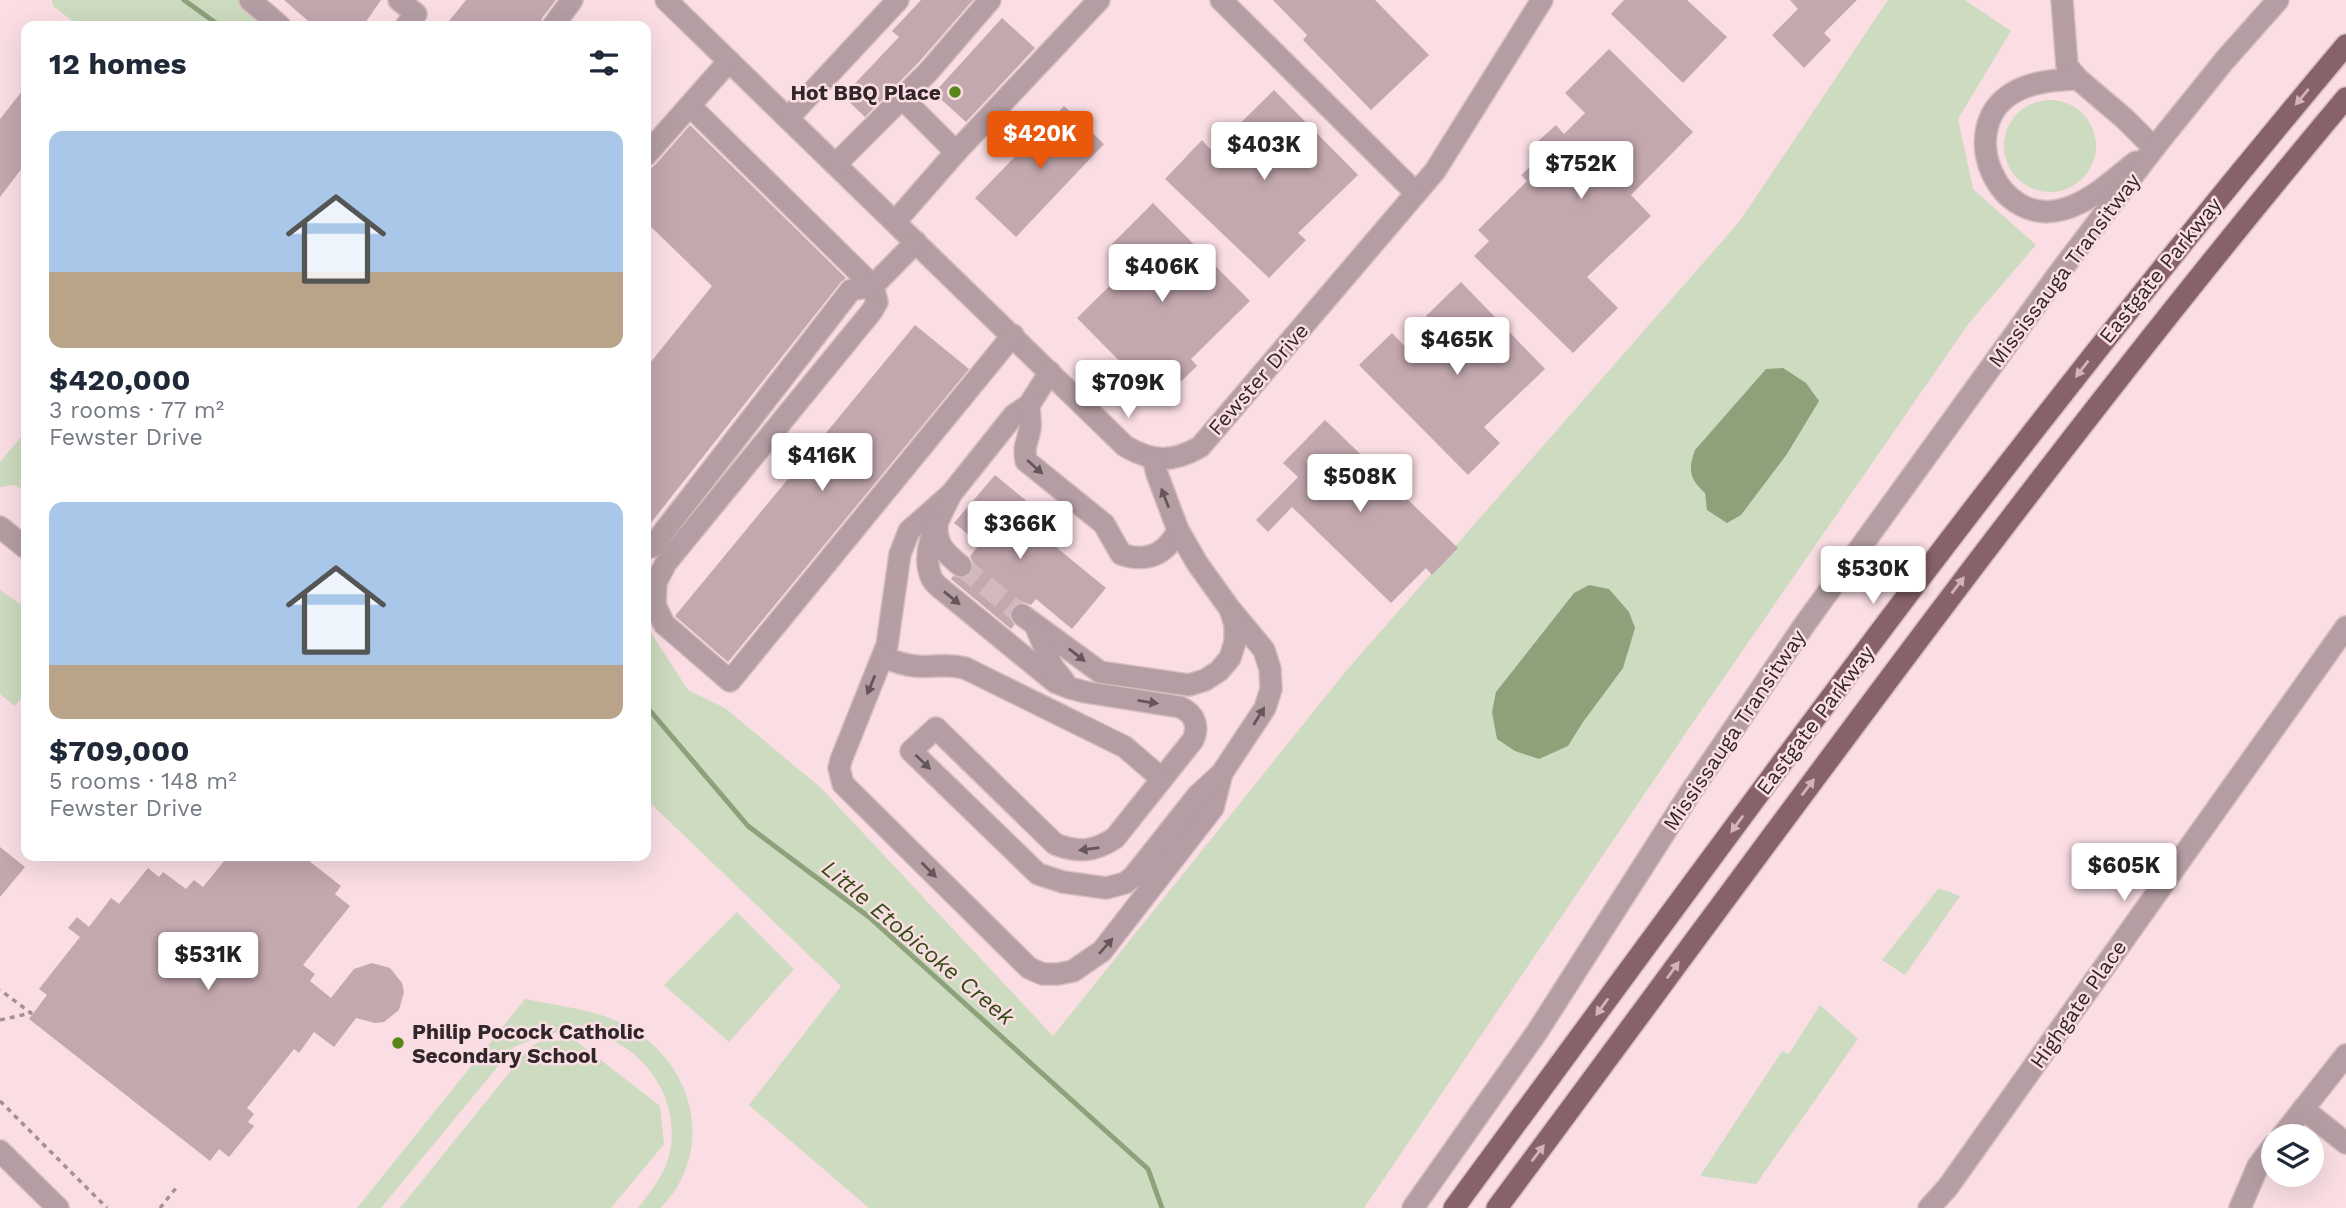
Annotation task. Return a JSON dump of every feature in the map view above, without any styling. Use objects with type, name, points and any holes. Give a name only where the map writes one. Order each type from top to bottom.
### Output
[{"type":"main road","name":"Eastgate Parkway","points":[[1454,1208],[1986,492],[2227,186],[2346,45]]},
{"type":"main road","name":"Eastgate Parkway","points":[[1497,1208],[1983,552],[2147,342],[2346,98]]},
{"type":"street","points":[[250,0],[274,21]]},
{"type":"street","points":[[399,0],[416,13]]},
{"type":"street","points":[[557,21],[572,0]]},
{"type":"street","points":[[666,0],[1125,446],[1143,457],[1153,458],[1178,530],[1197,563],[1264,650],[1270,669],[1271,689],[1265,708],[1222,773],[1198,795],[1133,877],[1125,883],[1106,888],[1063,882],[1038,874],[911,751],[936,728],[1055,844],[1069,850],[1086,851],[1101,847],[1115,838],[1193,740],[1196,727],[1192,715],[1180,707],[1070,688],[1055,682],[932,580],[929,559],[931,539],[951,494]]},
{"type":"street","points":[[788,118],[898,0]]},
{"type":"street","points":[[836,164],[929,71],[990,0]]},
{"type":"street","points":[[895,222],[956,152],[1099,0]]},
{"type":"street","points":[[1221,0],[1416,193]]},
{"type":"street","name":"Fewster Drive","points":[[1153,458],[1184,456],[1200,447],[1435,171],[1542,0]]},
{"type":"street","points":[[2062,0],[2067,66],[2154,148],[2082,203],[2063,210],[2046,212],[2028,208],[2013,201],[2001,190],[1993,177],[1986,148],[1987,130],[1993,114],[2010,95],[2022,88],[2050,80],[2078,79]]},
{"type":"street","name":"Mississauga Transitway","points":[[1413,1208],[1537,1032],[1690,793],[1805,624],[2059,273],[2154,148],[2278,0]]},
{"type":"street","points":[[651,149],[729,61]]},
{"type":"street","points":[[902,98],[956,152]]},
{"type":"street","points":[[690,106],[873,286],[877,302],[873,312],[666,563],[656,582],[655,605],[664,624],[730,681],[1013,335]]},
{"type":"street","points":[[651,547],[851,290],[873,286],[916,242]]},
{"type":"street","points":[[1051,372],[1029,405],[1014,415],[951,494],[918,522],[903,542],[887,645],[841,760],[840,777],[843,784],[1028,968],[1043,974],[1058,974],[1073,971],[1102,951],[1213,808],[1222,773]]},
{"type":"street","points":[[1029,405],[1030,430],[1024,451],[1026,461],[1104,524],[1121,554],[1144,558],[1155,555],[1165,549],[1178,530]]},
{"type":"street","points":[[938,522],[939,543],[944,552],[961,566]]},
{"type":"street","points":[[0,527],[21,544]]},
{"type":"street","points":[[1070,688],[1052,666],[1029,621],[1100,672],[1189,685],[1205,680],[1219,671],[1230,658],[1235,642],[1235,625],[1230,609]]},
{"type":"street","name":"Highgate Place","points":[[1929,1208],[1956,1175],[2346,627]]},
{"type":"street","points":[[883,657],[918,667],[951,664],[965,668],[1125,747],[1161,779]]},
{"type":"street","points":[[2291,1124],[2346,1055]]},
{"type":"street","points":[[2303,1109],[2346,1143]]},
{"type":"street","points":[[0,1151],[58,1208]]},
{"type":"street","points":[[2240,1208],[2261,1162]]},
{"type":"path","points":[[0,990],[31,1013],[0,1020]]},
{"type":"path","points":[[0,1101],[107,1208]]},
{"type":"path","points":[[160,1208],[176,1188]]},
{"type":"shaded area","points":[[52,0],[245,0],[266,21],[72,21],[53,6]]},
{"type":"shaded area","points":[[1888,0],[1965,0],[2011,31],[1958,119],[1973,189],[2036,245],[1969,323],[1696,718],[1364,1208],[869,1208],[749,1105],[841,986],[651,804],[651,633],[688,690],[725,708],[821,788],[1053,1036],[1346,671],[1739,222]]},
{"type":"shaded area","points":[[2041,100],[2059,100],[2076,107],[2089,120],[2096,137],[2096,155],[2089,172],[2076,185],[2059,192],[2041,192],[2024,185],[2011,172],[2004,155],[2004,137],[2011,120],[2024,107]]},
{"type":"shaded area","points":[[1783,368],[1806,383],[1819,401],[1787,454],[1741,515],[1727,523],[1707,510],[1705,493],[1691,473],[1695,450],[1766,369]]},
{"type":"shaded area","points":[[21,437],[21,489],[15,485],[0,487],[0,462]]},
{"type":"shaded area","points":[[1589,585],[1609,589],[1629,612],[1635,628],[1623,668],[1568,746],[1539,759],[1515,751],[1497,739],[1492,712],[1496,692],[1574,593]]},
{"type":"shaded area","points":[[0,590],[21,605],[21,699],[15,706],[0,694]]},
{"type":"shaded area","points":[[1939,888],[1960,896],[1905,975],[1882,960]]},
{"type":"shaded area","points":[[737,912],[794,969],[729,1042],[664,985]]},
{"type":"shaded area","points":[[525,999],[588,1011],[623,1024],[644,1037],[662,1054],[676,1073],[686,1094],[692,1117],[692,1140],[687,1164],[677,1187],[661,1208],[638,1208],[661,1175],[670,1152],[672,1133],[665,1096],[645,1065],[631,1052],[598,1035],[568,1031],[514,1047],[381,1208],[357,1208]]},
{"type":"shaded area","points":[[1820,1005],[1858,1039],[1756,1184],[1700,1176],[1782,1051],[1789,1054]]},
{"type":"shaded area","points":[[575,1040],[660,1106],[664,1144],[611,1208],[400,1208],[530,1047],[541,1041]]},
{"type":"building","points":[[284,0],[381,0],[366,21],[308,21]]},
{"type":"building","points":[[466,0],[556,0],[541,21],[449,21]]},
{"type":"building","points":[[921,0],[973,0],[919,62],[865,117],[843,96],[899,37],[892,31]]},
{"type":"building","points":[[1273,0],[1375,0],[1429,55],[1371,110],[1303,40],[1307,35]]},
{"type":"building","points":[[1624,0],[1687,0],[1727,37],[1683,83],[1611,14]]},
{"type":"building","points":[[1790,0],[1857,0],[1824,33],[1831,40],[1804,68],[1772,35],[1798,9]]},
{"type":"building","points":[[1002,18],[1035,48],[966,122],[934,93]]},
{"type":"building","points":[[1609,49],[1693,132],[1631,195],[1651,216],[1587,277],[1618,308],[1573,353],[1474,256],[1489,241],[1478,230],[1527,181],[1521,175],[1545,153],[1536,143],[1556,125],[1564,134],[1585,113],[1565,93]]},
{"type":"building","points":[[1274,90],[1358,175],[1298,233],[1306,240],[1269,278],[1165,179],[1202,140],[1212,151]]},
{"type":"building","points":[[21,92],[21,170],[0,197],[0,119]]},
{"type":"building","points":[[1064,106],[1104,144],[1016,237],[975,198]]},
{"type":"building","points":[[690,125],[846,278],[651,523],[651,362],[712,286],[651,227],[651,168]]},
{"type":"building","points":[[1153,203],[1250,301],[1191,359],[1197,366],[1160,402],[1077,318],[1132,264],[1112,244]]},
{"type":"building","points":[[1461,282],[1545,369],[1484,427],[1500,443],[1468,475],[1359,365],[1392,333],[1418,360],[1444,335],[1426,316]]},
{"type":"building","points":[[915,325],[969,369],[728,662],[675,616]]},
{"type":"building","points":[[1325,420],[1458,548],[1432,575],[1426,568],[1391,603],[1292,507],[1268,532],[1256,520],[1298,477],[1283,463]]},
{"type":"building","points":[[995,475],[1029,503],[1018,516],[1106,588],[1072,629],[1036,599],[1031,605],[1023,602],[1012,607],[1009,614],[1014,625],[1011,629],[951,579],[953,576],[965,578],[971,574],[973,562],[970,556],[980,544],[954,523]]},
{"type":"building","points":[[0,847],[25,867],[0,897]]},
{"type":"building","points":[[224,861],[309,861],[341,886],[335,894],[350,906],[303,965],[315,974],[310,981],[331,998],[354,969],[372,963],[390,968],[402,983],[404,992],[399,1010],[384,1022],[375,1023],[356,1018],[334,1047],[314,1032],[299,1053],[294,1049],[247,1108],[254,1114],[248,1122],[254,1126],[229,1157],[219,1149],[210,1161],[29,1019],[47,995],[39,989],[80,937],[68,928],[77,917],[89,927],[111,898],[119,904],[148,868],[159,877],[163,872],[186,889],[194,880],[203,887]]},
{"type":"waterway","name":"Little Etobicoke Creek","points":[[184,0],[213,21]]},
{"type":"waterway","name":"Little Etobicoke Creek","points":[[651,712],[748,826],[869,917],[1148,1169],[1162,1208]]},
{"type":"tunnel","points":[[961,566],[1022,615]]},
{"type":"place","name":"Hot BBQ Place","points":[[955,92]]},
{"type":"place","name":"Philip Pocock Catholic Secondary School","points":[[398,1043]]}]
